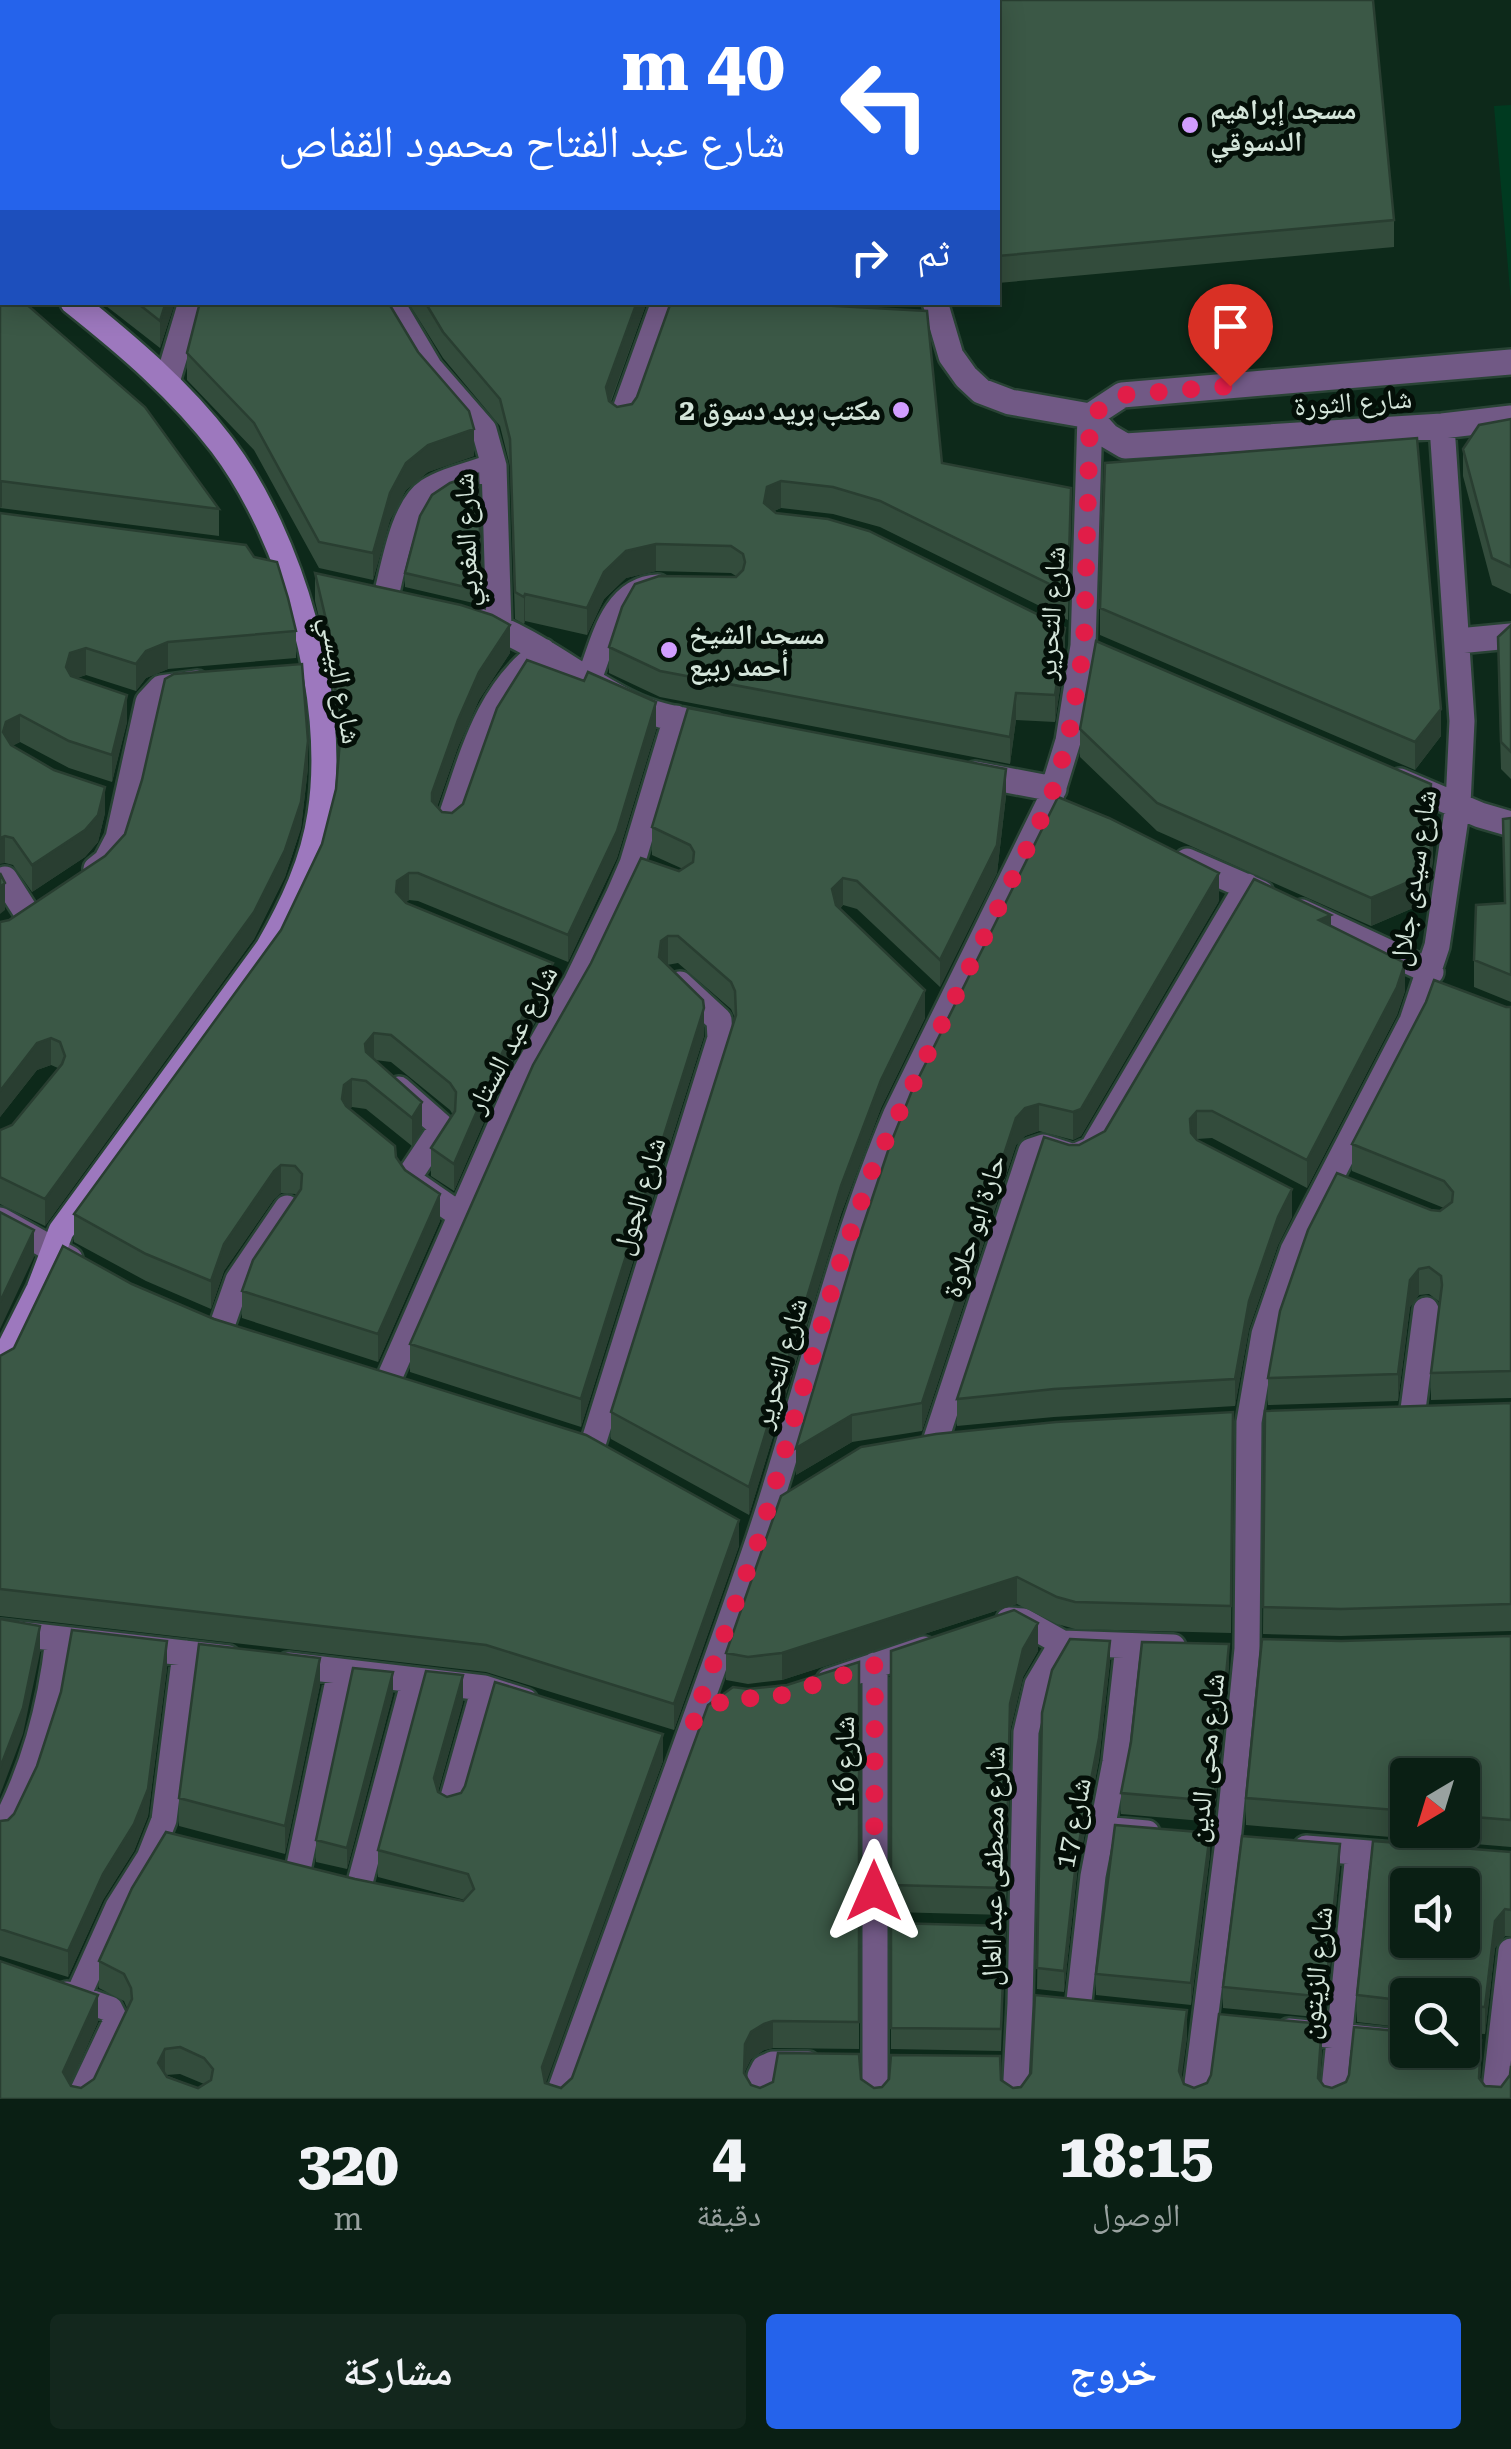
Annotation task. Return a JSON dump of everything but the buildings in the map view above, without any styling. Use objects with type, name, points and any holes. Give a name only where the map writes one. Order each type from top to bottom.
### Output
[{"type":"street","name":"شارع البيسي","points":[[0,1367],[67,1222],[268,948],[291,907],[320,816],[324,768],[324,720],[306,674],[288,570],[248,484],[224,448],[167,382],[77,305]]},
{"type":"street","points":[[167,382],[190,305]]},
{"type":"street","name":"شارع المغربي","points":[[393,305],[430,368],[484,430],[494,466],[500,628]]},
{"type":"street","points":[[622,418],[675,305]]},
{"type":"street","name":"شارع الثورة","points":[[931,315],[951,356],[981,391],[1010,402],[1090,416],[1108,436],[1125,446],[1511,418]]},
{"type":"street","name":"شارع الثورة","points":[[1090,416],[1122,395],[1511,362]]},
{"type":"street","name":"شارع التحرير","points":[[557,2099],[673,1747],[692,1723],[750,1534],[766,1514],[855,1217],[938,1007],[1056,801],[1083,646],[1090,416]]},
{"type":"street","name":"شارع سيدى جلال","points":[[1249,1422],[1272,1305],[1304,1206],[1337,1183],[1433,983],[1458,804],[1462,721],[1442,426]]},
{"type":"street","points":[[417,607],[375,598],[418,500],[436,487],[494,466]]},
{"type":"street","points":[[246,556],[328,587]]},
{"type":"street","points":[[588,679],[623,600],[642,588],[691,588]]},
{"type":"street","points":[[449,614],[500,628],[634,706],[733,729]]},
{"type":"street","points":[[1458,641],[1511,636]]},
{"type":"street","points":[[448,825],[500,693],[519,670],[543,651]]},
{"type":"street","points":[[5,879],[21,919],[106,861],[114,850],[118,800],[153,693],[161,688],[225,680]]},
{"type":"street","points":[[114,701],[146,712]]},
{"type":"street","name":"شارع عبد الستار","points":[[387,1383],[567,979],[640,867],[676,718]]},
{"type":"street","points":[[1369,768],[1480,815],[1511,824]]},
{"type":"street","points":[[959,771],[1056,801]]},
{"type":"street","points":[[1157,848],[1246,886],[1433,983]]},
{"type":"street","name":"حارة ابو حلاوة","points":[[964,1441],[924,1447],[1031,1152],[1043,1146],[1074,1158],[1092,1149],[1246,886]]},
{"type":"street","name":"شارع الجول","points":[[591,1448],[720,1038],[719,1020],[674,979]]},
{"type":"street","points":[[381,1074],[442,1128],[407,1162],[416,1185],[460,1215]]},
{"type":"street","points":[[193,1320],[230,1334],[238,1280],[287,1208]]},
{"type":"street","points":[[0,1220],[98,1274]]},
{"type":"street","points":[[1412,1417],[1426,1310]]},
{"type":"street","name":"شارع محى الدين","points":[[1195,2099],[1228,1841],[1249,1422]]},
{"type":"street","points":[[766,1514],[796,1495]]},
{"type":"street","points":[[988,1627],[1016,1620],[1062,1643],[1237,1649]]},
{"type":"street","points":[[0,1632],[484,1688],[556,1711]]},
{"type":"street","points":[[0,1833],[43,1730],[58,1639]]},
{"type":"street","points":[[803,1690],[950,1640]]},
{"type":"street","name":"شارع مصطفى عبد العال","points":[[1015,2099],[1009,2067],[1059,2008],[1012,1932],[1026,1732],[1037,1685],[1062,1643]]},
{"type":"street","name":"شارع 17","points":[[1059,2008],[1093,1876],[1115,1762],[1128,1646]]},
{"type":"street","points":[[77,1998],[118,1907],[167,1842],[168,1798],[185,1653]]},
{"type":"street","name":"شارع 16","points":[[875,1665],[883,1929],[866,2063],[875,2099]]},
{"type":"street","points":[[340,1671],[288,1873],[366,1892],[414,1680]]},
{"type":"street","points":[[450,1808],[484,1688]]},
{"type":"street","points":[[692,1723],[729,1696]]},
{"type":"street","points":[[1102,1829],[1174,1836]]},
{"type":"street","points":[[1284,1846],[1434,1858]]},
{"type":"street","name":"شارع الزيتون","points":[[1333,2099],[1358,1853]]},
{"type":"street","points":[[1494,2099],[1511,1951]]},
{"type":"street","points":[[46,1987],[110,2009],[116,2020],[79,2099]]},
{"type":"street","points":[[1262,2028],[1390,2041]]},
{"type":"street","points":[[760,2099],[760,2076],[768,2066],[866,2063]]},
{"type":"green space","points":[[1511,105],[1511,302],[1494,106]]},
{"type":"place","name":"مسجد إبراهيم الدسوقي","points":[[1190,125]]},
{"type":"place","name":"مكتب بريد دسوق 2","points":[[901,410]]},
{"type":"place","name":"مسجد الشيخ أحمد ربيع","points":[[669,650]]},
{"type":"route","points":[[874,1891],[875,1665],[767,1700],[729,1696],[692,1723],[759,1539],[838,1269],[874,1165],[1049,803],[1062,765],[1084,646],[1090,416],[1122,395],[1230,386]]}]
